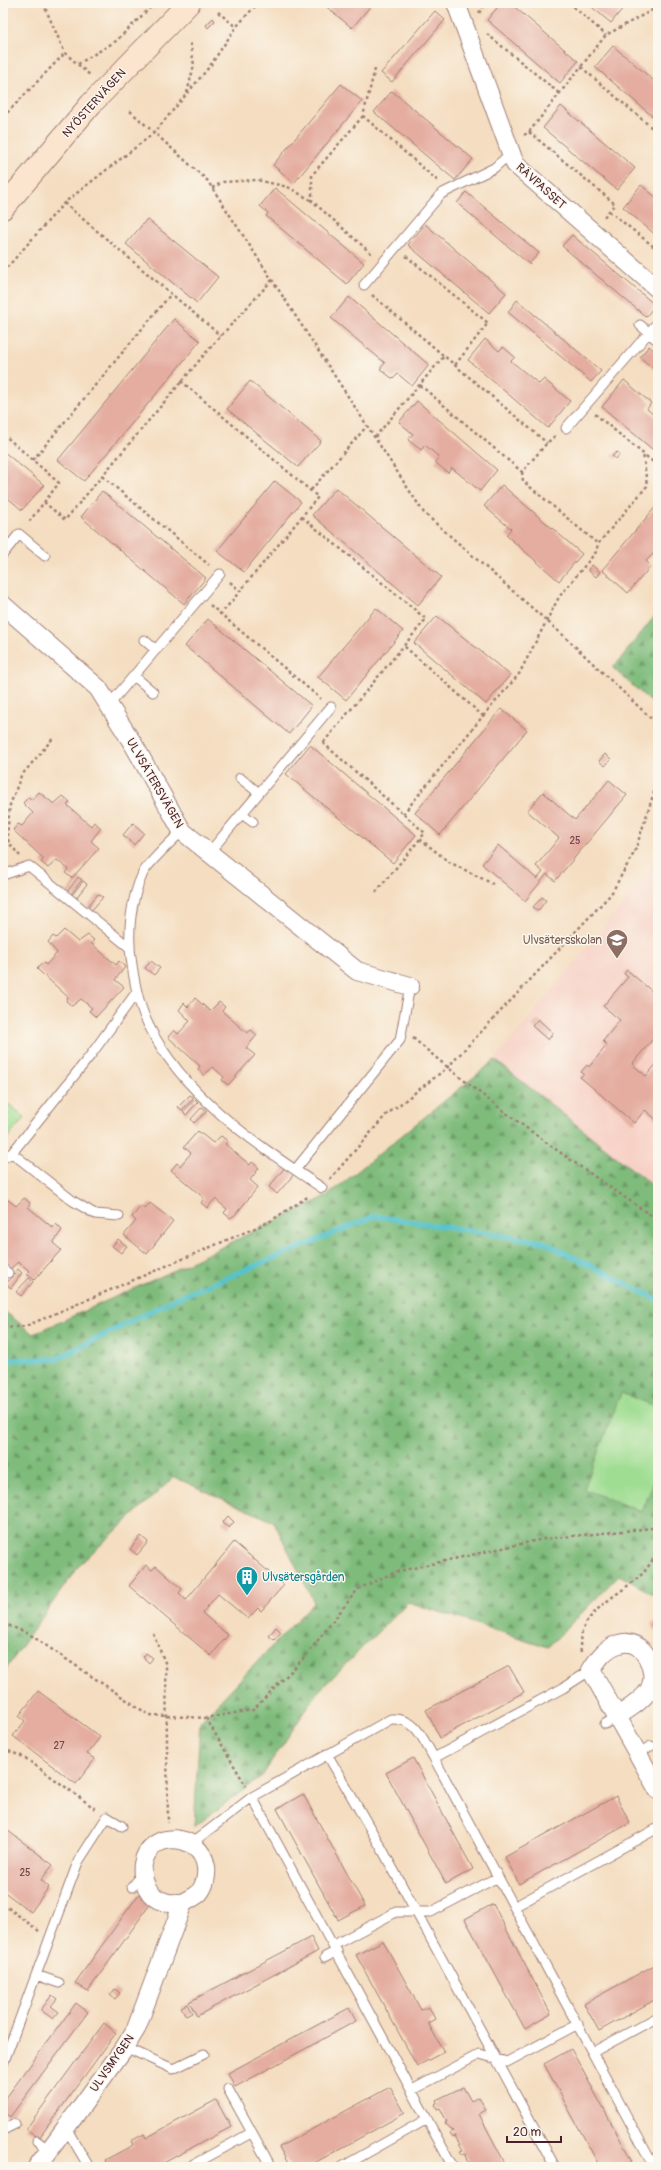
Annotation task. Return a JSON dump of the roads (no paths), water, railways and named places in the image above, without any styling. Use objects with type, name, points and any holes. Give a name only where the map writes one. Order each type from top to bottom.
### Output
[{"type":"street","name":"NYÖSTERVÄGEN","points":[[3,208],[91,104],[188,3]]},
{"type":"street","name":"RÄVPASSET","points":[[456,3],[515,164],[658,289]]},
{"type":"street","name":"ULVSÄTERSVÄGEN","points":[[3,605],[98,688],[182,831],[208,854],[357,971],[410,986]]},
{"type":"street","points":[[612,1720],[642,1698],[649,1690],[653,1677],[651,1664],[644,1652],[633,1645],[620,1643],[602,1654],[591,1670],[612,1720],[644,1749],[658,1790]]},
{"type":"street","points":[[174,1838],[192,1843],[205,1857],[207,1876],[199,1893],[184,1903],[165,1902],[149,1892],[137,1881],[140,1854],[156,1843],[174,1838]]},
{"type":"street","name":"ULVSMYGEN","points":[[37,2167],[43,2146],[66,2128],[125,2047],[130,2026],[184,1903]]},
{"type":"lane","points":[[364,285],[441,194],[494,168],[509,148]]},
{"type":"lane","points":[[566,428],[652,336],[658,322]]},
{"type":"lane","points":[[640,325],[652,336]]},
{"type":"lane","points":[[3,554],[19,534],[45,556]]},
{"type":"lane","points":[[109,705],[220,574]]},
{"type":"lane","points":[[144,640],[156,650]]},
{"type":"lane","points":[[134,676],[154,692]]},
{"type":"lane","points":[[208,854],[331,707]]},
{"type":"lane","points":[[240,778],[259,793]]},
{"type":"lane","points":[[242,814],[253,822]]},
{"type":"lane","points":[[182,831],[144,873],[131,912],[129,947],[136,993],[149,1026],[179,1073],[214,1107],[261,1146],[322,1188]]},
{"type":"lane","points":[[3,875],[29,866],[129,947]]},
{"type":"lane","points":[[295,1170],[400,1040],[410,986]]},
{"type":"lane","points":[[3,1158],[12,1153],[90,1056],[136,993]]},
{"type":"lane","points":[[12,1153],[73,1201],[94,1214],[119,1216]]},
{"type":"lane","points":[[434,1758],[563,1688],[591,1670]]},
{"type":"lane","points":[[192,1843],[252,1797],[391,1718],[403,1718],[414,1725],[434,1758],[654,2167]]},
{"type":"lane","points":[[327,1754],[417,1912],[555,2167]]},
{"type":"lane","points":[[252,1797],[336,1948],[453,2167]]},
{"type":"lane","points":[[3,2064],[78,1862],[107,1817],[122,1826]]},
{"type":"lane","points":[[514,1907],[658,1828]]},
{"type":"lane","points":[[324,1958],[336,1948],[396,1912],[431,1912],[498,1877]]},
{"type":"lane","points":[[36,1975],[59,1982]]},
{"type":"lane","points":[[593,2052],[658,2017]]},
{"type":"lane","points":[[412,2090],[480,2054],[507,2062],[578,2024]]},
{"type":"lane","points":[[125,2047],[173,2069],[204,2054]]},
{"type":"lane","points":[[228,2089],[271,2167]]},
{"type":"lane","points":[[342,2167],[428,2119]]},
{"type":"lane","points":[[3,2130],[15,2124]]},
{"type":"lane","points":[[66,2128],[89,2167]]},
{"type":"lane","points":[[189,2167],[251,2133]]},
{"type":"waterway","points":[[3,1360],[57,1359],[175,1299],[375,1216],[544,1242],[658,1300]]},
{"type":"place","name":"Ulvsätersskolan","points":[[617,960]]},
{"type":"place","name":"Ulvsätersgården","points":[[247,1596]]}]
